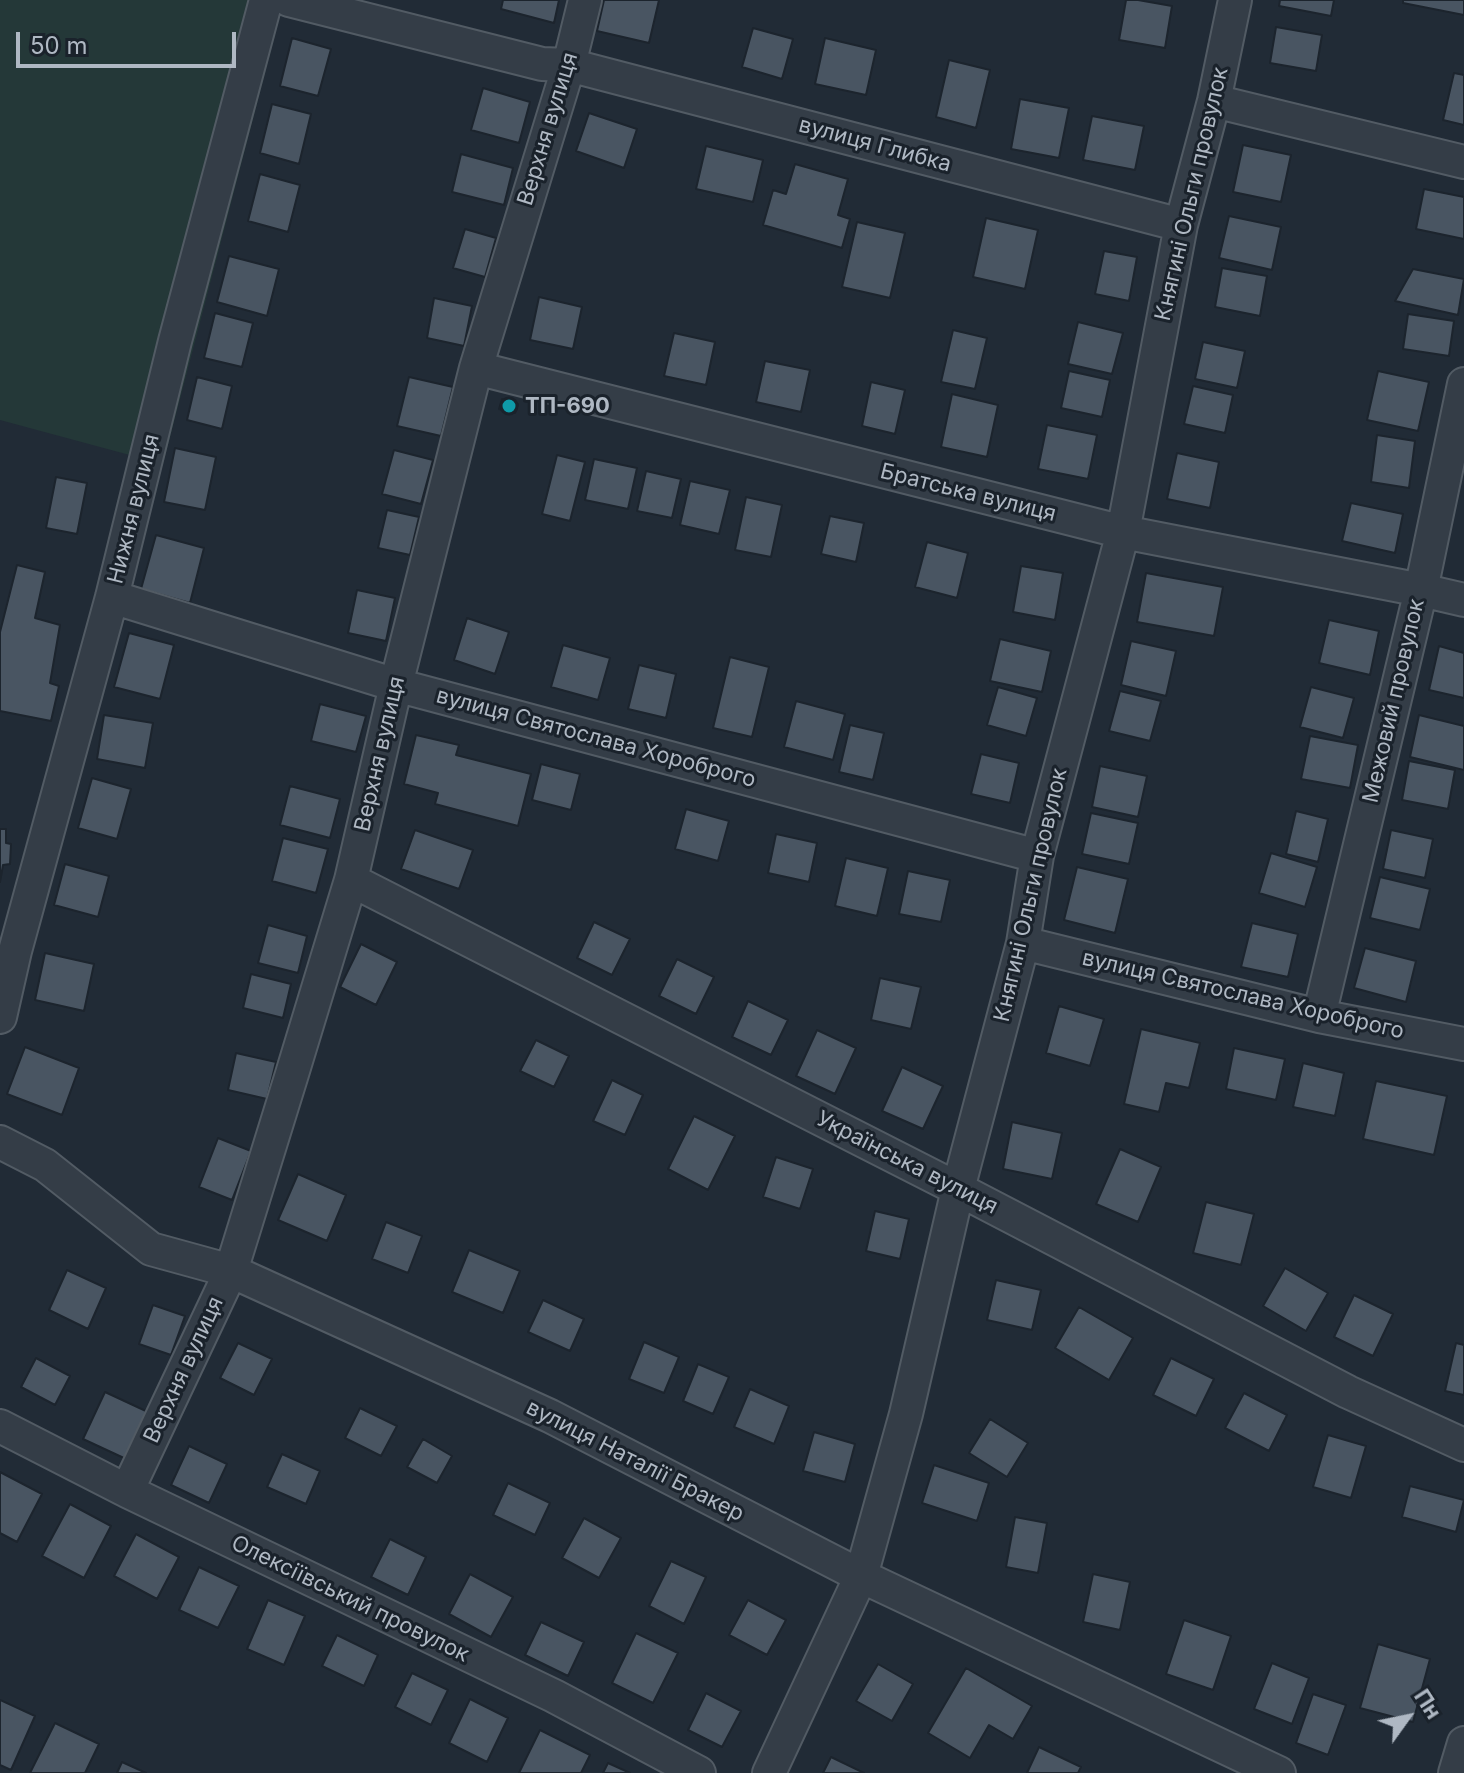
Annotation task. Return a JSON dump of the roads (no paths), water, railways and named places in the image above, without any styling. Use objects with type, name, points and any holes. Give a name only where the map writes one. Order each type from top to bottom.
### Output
[{"type":"street","name":"Нижня вулиця","points":[[0,1017],[266,0]]},
{"type":"street","name":"вулиця Глибка","points":[[289,0],[542,64],[569,65],[1181,225]]},
{"type":"street","name":"Верхня вулиця","points":[[127,1491],[231,1271],[351,880],[396,685],[476,368],[569,65],[585,0]]},
{"type":"street","name":"Княгині Ольги провулок","points":[[769,1773],[861,1576],[906,1414],[958,1189],[1023,943],[1037,856],[1123,532],[1181,225],[1214,101],[1235,0]]},
{"type":"street","points":[[1214,101],[1464,162]]},
{"type":"street","name":"Братська вулиця","points":[[476,368],[1123,532],[1464,600]]},
{"type":"street","name":"Межовий провулок","points":[[1319,1016],[1421,590],[1464,384]]},
{"type":"street","name":"вулиця Святослава Хороброго","points":[[112,597],[396,685],[1037,856]]},
{"type":"street","name":"Українська вулиця","points":[[351,880],[958,1189],[1348,1392],[1464,1445]]},
{"type":"street","name":"вулиця Святослава Хороброго","points":[[1023,943],[1319,1016],[1464,1044]]},
{"type":"street","name":"вулиця Наталії Бракер","points":[[0,1142],[45,1165],[151,1249],[231,1271],[550,1416],[861,1576],[1279,1773]]},
{"type":"street","name":"Олексіївський провулок","points":[[0,1426],[127,1491],[554,1696],[699,1773]]},
{"type":"street","points":[[1455,1773],[1464,1743]]},
{"type":"place","name":"ТП-690","points":[[509,406]]}]
